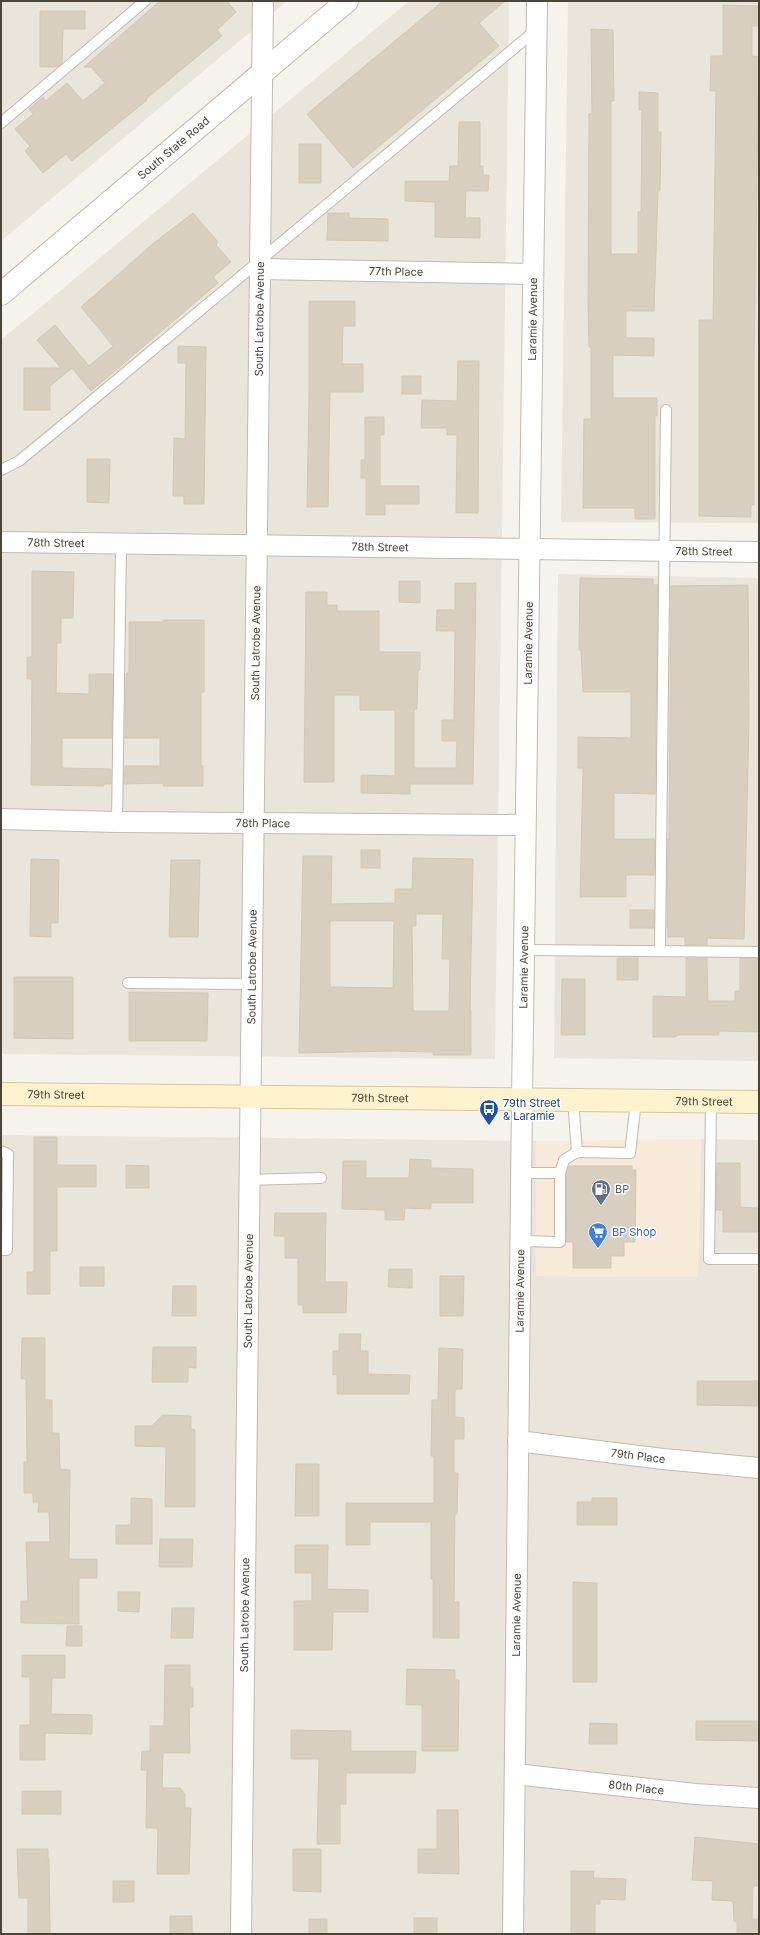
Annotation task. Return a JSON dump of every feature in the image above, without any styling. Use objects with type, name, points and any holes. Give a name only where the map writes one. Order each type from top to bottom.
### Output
[{"type":"main road","name":"79th Street","points":[[1,1094],[759,1102]]},
{"type":"street","name":"South Latrobe Avenue","points":[[241,1934],[248,1180],[263,1]]},
{"type":"street","name":"South State Road","points":[[1,294],[347,1]]},
{"type":"street","name":"Laramie Avenue","points":[[513,1934],[525,825],[537,1]]},
{"type":"street","name":"77th Place","points":[[260,265],[533,274]]},
{"type":"street","name":"78th Street","points":[[1,542],[529,551],[759,552]]},
{"type":"street","name":"78th Place","points":[[1,819],[117,822],[525,825]]},
{"type":"street","name":"79th Place","points":[[518,1441],[663,1459],[759,1468]]},
{"type":"street","name":"80th Place","points":[[515,1774],[695,1794],[759,1798]]},
{"type":"lane","points":[[1,123],[145,1]]},
{"type":"lane","points":[[1,470],[19,461],[260,265],[536,30]]},
{"type":"lane","points":[[660,951],[666,410]]},
{"type":"lane","points":[[117,822],[121,544]]},
{"type":"lane","points":[[524,950],[759,952]]},
{"type":"lane","points":[[128,983],[251,984]]},
{"type":"lane","points":[[573,1100],[577,1152]]},
{"type":"lane","points":[[521,1241],[560,1242],[560,1173],[564,1160],[577,1152],[630,1153],[636,1101]]},
{"type":"lane","points":[[711,1102],[709,1259],[759,1259]]},
{"type":"lane","points":[[1,1151],[8,1154],[8,1250],[1,1250]]},
{"type":"lane","points":[[521,1173],[560,1173]]},
{"type":"lane","points":[[248,1180],[321,1178]]},
{"type":"shaded area","points":[[1,1],[287,1],[1,241]]},
{"type":"shaded area","points":[[409,1],[509,1],[495,1059],[1,1054],[1,340]]},
{"type":"shaded area","points":[[568,1],[759,1],[759,523],[561,522]]},
{"type":"shaded area","points":[[558,574],[759,578],[759,1061],[554,1058]]},
{"type":"shaded area","points":[[1,1135],[536,1141],[536,1276],[698,1277],[701,1139],[759,1140],[759,1934],[1,1934]]},
{"type":"shaded area","points":[[701,1139],[698,1277],[536,1276],[536,1141]]},
{"type":"building","points":[[160,1],[227,1],[236,12],[217,30],[222,36],[146,99],[147,100],[72,161],[66,154],[43,173],[25,151],[30,146],[15,129],[33,114],[29,109],[43,97],[46,101],[67,83],[83,101],[105,83],[91,67],[84,67]]},
{"type":"building","points":[[443,1],[505,1],[479,23],[499,46],[353,168],[307,114]]},
{"type":"building","points":[[723,5],[759,6],[759,26],[752,26],[752,56],[759,57],[754,356],[754,505],[751,505],[751,517],[699,516],[699,320],[713,320],[716,91],[710,91],[711,56],[723,56]]},
{"type":"building","points":[[40,11],[85,11],[85,29],[63,29],[62,63],[57,67],[40,67]]},
{"type":"building","points":[[591,29],[613,30],[614,101],[611,101],[611,254],[638,254],[638,212],[641,212],[642,110],[639,110],[639,92],[658,93],[658,132],[661,132],[660,191],[658,191],[654,311],[626,311],[626,338],[654,338],[654,356],[613,355],[613,398],[657,398],[657,416],[655,416],[655,519],[635,519],[635,508],[583,508],[584,419],[591,419],[591,347],[589,347],[588,306],[589,114],[592,114]]},
{"type":"building","points":[[459,122],[480,122],[480,166],[483,166],[483,175],[489,175],[488,191],[466,191],[465,218],[480,218],[480,238],[435,237],[435,202],[405,201],[405,181],[449,181],[450,166],[458,166]]},
{"type":"building","points":[[299,144],[321,144],[321,183],[299,183]]},
{"type":"building","points":[[193,213],[218,242],[216,245],[231,262],[213,277],[218,283],[91,391],[72,368],[50,386],[50,410],[24,410],[24,368],[61,368],[37,340],[55,325],[89,366],[113,346],[81,307],[155,242]]},
{"type":"building","points":[[328,213],[349,213],[349,218],[388,219],[388,241],[327,240]]},
{"type":"building","points":[[309,301],[355,301],[355,326],[343,326],[342,364],[363,364],[363,392],[330,392],[328,507],[307,507]]},
{"type":"building","points":[[178,346],[206,347],[204,504],[184,504],[184,496],[173,496],[174,438],[185,439],[186,363],[178,363]]},
{"type":"building","points":[[458,361],[479,361],[478,513],[456,513],[457,435],[447,435],[447,428],[421,428],[422,400],[457,401]]},
{"type":"building","points":[[402,376],[421,376],[421,394],[402,394]]},
{"type":"building","points":[[365,417],[384,417],[384,435],[380,435],[380,486],[419,486],[419,504],[385,504],[385,515],[366,515],[366,478],[361,478],[361,460],[365,460]]},
{"type":"building","points":[[87,459],[110,459],[109,503],[87,502]]},
{"type":"building","points":[[32,571],[74,572],[73,618],[61,618],[61,643],[57,643],[56,693],[89,694],[89,674],[113,674],[112,738],[62,738],[62,768],[111,769],[111,784],[104,784],[104,786],[31,785],[32,679],[27,679],[27,657],[32,657]]},
{"type":"building","points":[[580,578],[653,579],[653,585],[658,585],[655,794],[614,793],[614,839],[655,839],[654,875],[626,875],[626,897],[580,897],[583,768],[578,768],[578,737],[631,738],[631,692],[583,692],[581,650],[579,650]]},
{"type":"building","points":[[399,581],[420,581],[420,603],[399,602]]},
{"type":"building","points":[[455,583],[476,583],[473,784],[410,784],[410,794],[361,793],[361,775],[395,776],[395,710],[360,710],[360,695],[334,695],[334,782],[304,782],[306,592],[327,592],[327,605],[337,605],[337,611],[379,611],[379,652],[420,652],[417,709],[414,709],[414,768],[456,768],[457,741],[442,741],[442,720],[454,720],[455,631],[436,631],[437,610],[455,610]]},
{"type":"building","points":[[748,585],[749,720],[744,939],[707,938],[707,945],[685,945],[685,937],[668,937],[667,928],[671,586]]},
{"type":"building","points":[[163,620],[204,620],[204,692],[201,692],[201,766],[203,766],[203,786],[163,786],[163,783],[124,784],[125,766],[160,766],[160,738],[125,738],[126,674],[129,672],[129,622],[163,622]]},
{"type":"building","points":[[361,850],[380,850],[380,868],[361,868]]},
{"type":"building","points":[[303,856],[332,856],[331,904],[395,903],[395,889],[412,889],[413,858],[473,859],[470,1011],[471,1055],[433,1055],[433,1052],[394,1051],[299,1053]],"holes":[[[416,914],[443,914],[442,959],[450,959],[449,1011],[413,1011],[412,926],[416,926]],[[330,921],[394,921],[393,988],[330,987]]]},
{"type":"building","points":[[31,859],[59,860],[58,923],[51,923],[51,937],[30,936]]},
{"type":"building","points":[[171,860],[200,860],[198,937],[169,937]]},
{"type":"building","points":[[630,910],[654,910],[654,928],[630,928]]},
{"type":"building","points":[[617,958],[638,958],[638,980],[617,980]]},
{"type":"building","points":[[686,958],[707,958],[708,1001],[735,1001],[735,991],[740,991],[740,958],[759,958],[759,1032],[719,1031],[719,1035],[677,1035],[676,1037],[653,1037],[653,996],[686,997]]},
{"type":"building","points":[[14,977],[73,977],[73,1039],[14,1038]]},
{"type":"building","points":[[562,979],[585,979],[585,1035],[561,1035]]},
{"type":"building","points":[[129,992],[208,993],[207,1041],[129,1041]]},
{"type":"building","points":[[34,1137],[57,1137],[57,1165],[96,1165],[96,1187],[57,1187],[57,1251],[50,1251],[50,1294],[27,1294],[27,1272],[34,1272]]},
{"type":"building","points":[[410,1159],[431,1160],[431,1168],[473,1169],[473,1203],[431,1203],[431,1209],[405,1208],[404,1220],[385,1220],[385,1210],[342,1209],[343,1161],[366,1161],[366,1178],[409,1178]]},
{"type":"building","points":[[717,1163],[740,1163],[740,1207],[759,1208],[759,1232],[723,1232],[723,1210],[716,1210]]},
{"type":"building","points":[[126,1165],[149,1166],[149,1188],[126,1188]]},
{"type":"building","name":"BP","points":[[569,1166],[632,1166],[632,1170],[636,1170],[635,1242],[624,1242],[624,1256],[611,1256],[611,1268],[573,1268],[573,1242],[566,1242],[566,1174]]},
{"type":"building","points":[[275,1213],[326,1213],[325,1282],[347,1282],[346,1313],[303,1313],[303,1305],[298,1305],[298,1258],[285,1258],[285,1236],[274,1236]]},
{"type":"building","points":[[80,1267],[104,1267],[104,1286],[80,1286]]},
{"type":"building","points":[[389,1269],[412,1269],[412,1288],[388,1287]]},
{"type":"building","points":[[440,1276],[464,1276],[463,1316],[440,1316]]},
{"type":"building","points":[[173,1286],[196,1286],[196,1316],[172,1316]]},
{"type":"building","points":[[339,1334],[361,1334],[360,1351],[368,1351],[368,1374],[410,1375],[409,1394],[337,1394],[337,1374],[333,1375],[333,1351],[339,1351]]},
{"type":"building","points":[[22,1338],[45,1338],[45,1400],[52,1400],[52,1433],[59,1433],[60,1469],[70,1470],[69,1559],[97,1559],[97,1578],[79,1578],[79,1624],[21,1623],[21,1601],[28,1601],[26,1542],[50,1542],[49,1512],[38,1512],[39,1502],[33,1502],[33,1493],[24,1493],[24,1462],[27,1462],[26,1379],[21,1379]]},
{"type":"building","points":[[153,1347],[196,1347],[196,1368],[188,1367],[188,1382],[152,1382]]},
{"type":"building","points":[[439,1348],[463,1349],[462,1389],[455,1389],[455,1417],[464,1418],[464,1439],[454,1439],[454,1473],[458,1473],[457,1514],[455,1514],[454,1602],[459,1602],[459,1638],[433,1638],[431,1522],[370,1522],[370,1545],[346,1545],[346,1503],[434,1503],[434,1456],[431,1456],[432,1400],[438,1400]]},
{"type":"building","points":[[697,1381],[759,1381],[759,1406],[697,1405]]},
{"type":"building","points":[[163,1415],[191,1416],[191,1429],[195,1430],[195,1507],[165,1507],[166,1447],[135,1446],[135,1426],[152,1426]]},
{"type":"building","points":[[296,1464],[319,1464],[319,1516],[295,1516]]},
{"type":"building","points":[[131,1498],[152,1499],[152,1544],[116,1544],[116,1525],[131,1525]]},
{"type":"building","points":[[592,1498],[617,1498],[617,1525],[577,1525],[577,1502],[592,1502]]},
{"type":"building","points":[[160,1539],[193,1539],[192,1567],[159,1567]]},
{"type":"building","points":[[295,1545],[328,1545],[327,1589],[368,1590],[368,1612],[333,1612],[332,1650],[294,1650],[294,1601],[312,1601],[312,1573],[295,1573]]},
{"type":"building","points":[[573,1582],[597,1583],[597,1682],[573,1682]]},
{"type":"building","points":[[118,1592],[140,1592],[139,1612],[118,1611]]},
{"type":"building","points":[[172,1608],[194,1608],[193,1638],[171,1638]]},
{"type":"building","points":[[67,1626],[82,1626],[82,1646],[66,1646]]},
{"type":"building","points":[[22,1655],[65,1655],[65,1678],[52,1678],[51,1714],[92,1715],[92,1734],[45,1733],[45,1760],[20,1760],[20,1725],[30,1725],[30,1677],[22,1677]]},
{"type":"building","points":[[165,1665],[190,1665],[190,1688],[193,1688],[193,1707],[189,1707],[190,1753],[163,1753],[162,1788],[180,1788],[185,1794],[185,1808],[191,1808],[189,1874],[157,1874],[158,1828],[146,1828],[147,1770],[141,1770],[142,1751],[150,1751],[150,1726],[164,1726]]},
{"type":"building","points":[[407,1669],[455,1670],[455,1680],[459,1680],[458,1751],[422,1751],[422,1705],[406,1705]]},
{"type":"building","points":[[696,1721],[759,1721],[759,1741],[696,1740]]},
{"type":"building","points":[[590,1723],[617,1724],[617,1744],[589,1744]]},
{"type":"building","points":[[291,1730],[351,1731],[351,1751],[416,1751],[415,1773],[346,1773],[346,1804],[340,1804],[340,1844],[317,1844],[319,1759],[291,1759]]},
{"type":"building","points":[[22,1791],[61,1791],[61,1814],[22,1814]]},
{"type":"building","points":[[437,1810],[458,1810],[459,1874],[418,1873],[418,1849],[437,1849]]},
{"type":"building","points":[[695,1837],[759,1844],[759,1885],[753,1886],[752,1919],[759,1919],[759,1934],[737,1934],[737,1922],[734,1921],[733,1901],[712,1900],[713,1881],[692,1880]]},
{"type":"building","points":[[17,1849],[48,1849],[50,1934],[28,1934],[28,1898],[19,1898]]},
{"type":"building","points":[[293,1849],[321,1849],[321,1892],[293,1891]]},
{"type":"building","points":[[571,1871],[594,1871],[593,1878],[626,1879],[625,1900],[600,1899],[600,1904],[595,1904],[595,1934],[571,1934]]},
{"type":"building","points":[[113,1881],[134,1881],[134,1902],[113,1902]]},
{"type":"building","points":[[170,1916],[192,1916],[192,1934],[170,1934]]},
{"type":"building","points":[[414,1918],[437,1918],[437,1934],[414,1934]]},
{"type":"building","points":[[309,1919],[327,1919],[327,1934],[309,1934]]},
{"type":"place","name":"79th Street & Laramie","points":[[489,1126]]},
{"type":"place","name":"BP","points":[[601,1206]]},
{"type":"place","name":"BP Shop","points":[[598,1249]]}]
